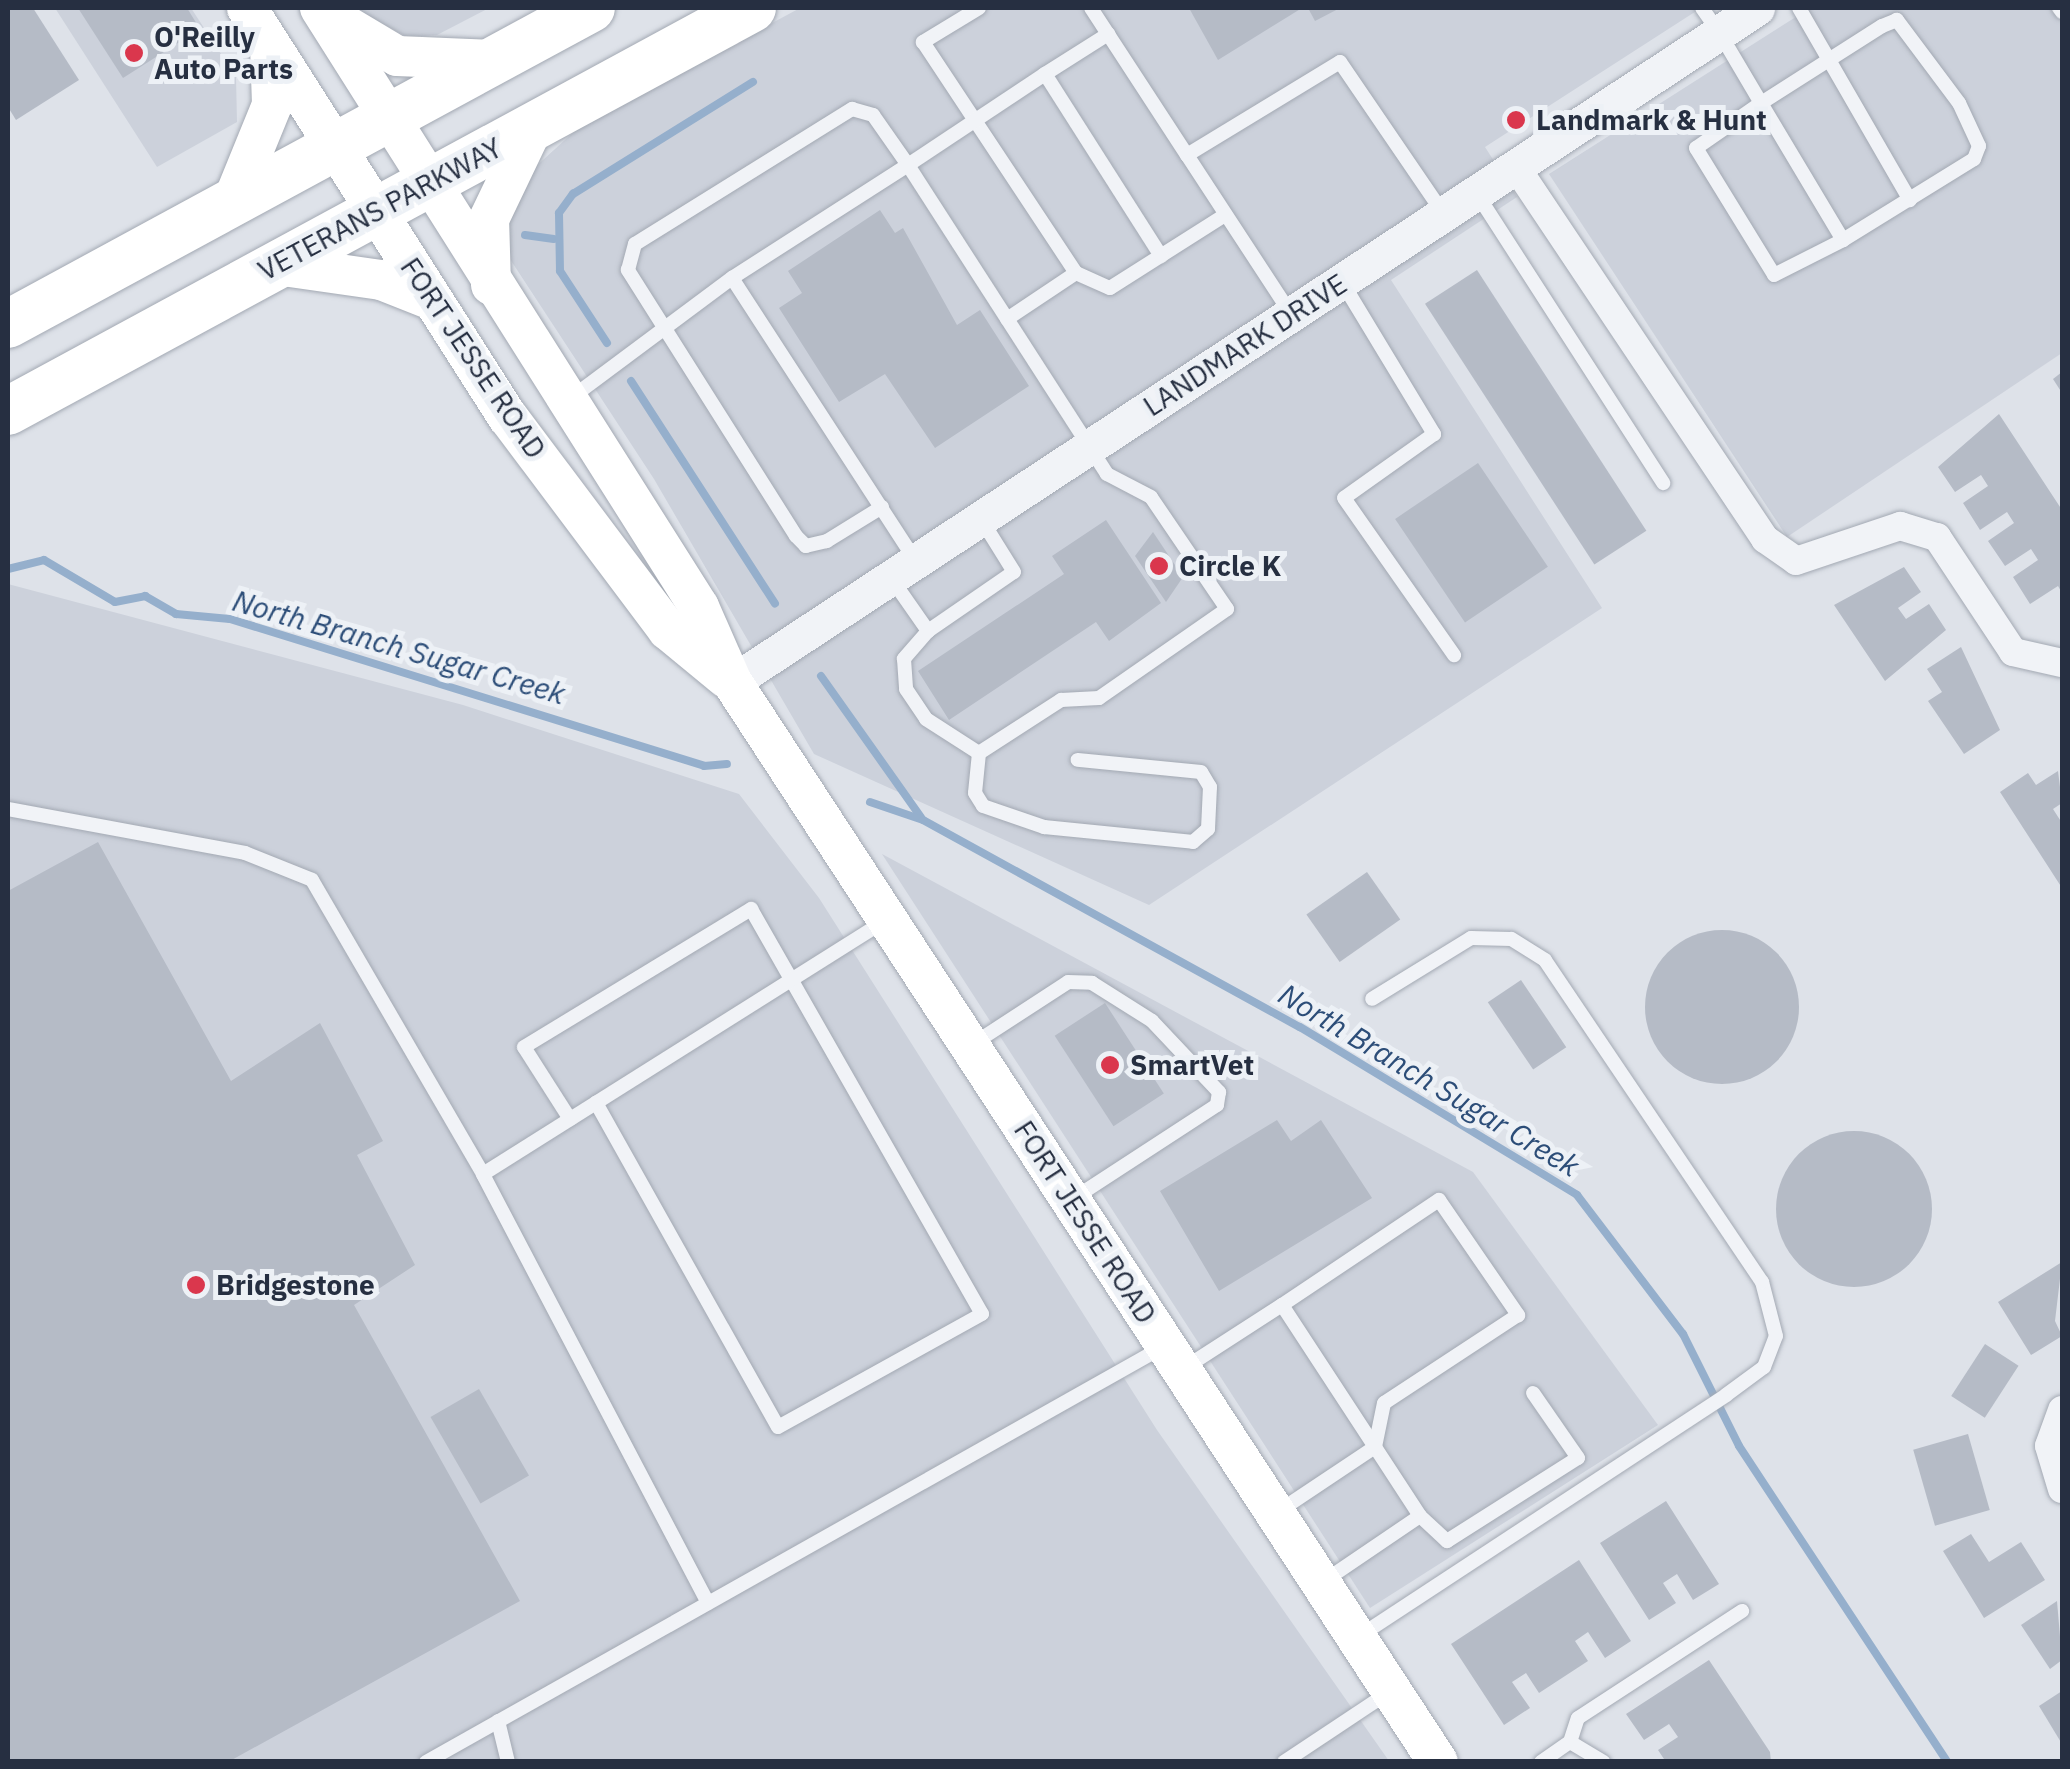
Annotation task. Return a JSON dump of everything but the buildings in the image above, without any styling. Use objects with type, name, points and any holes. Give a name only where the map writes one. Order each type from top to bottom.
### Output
[{"type":"highway","points":[[8,324],[591,8]]},
{"type":"highway","name":"VETERANS PARKWAY","points":[[8,411],[752,8]]},
{"type":"main road","name":"FORT JESSE ROAD","points":[[246,8],[432,300],[668,630],[732,682]]},
{"type":"main road","name":"FORT JESSE ROAD","points":[[322,10],[426,184],[699,607],[732,682],[1438,1762]]},
{"type":"main road","points":[[322,10],[397,56],[494,60]]},
{"type":"main road","points":[[232,203],[272,106],[269,42]]},
{"type":"main road","points":[[491,285],[489,219],[532,127]]},
{"type":"main road","points":[[276,265],[381,280],[432,300]]},
{"type":"street","name":"LANDMARK DRIVE","points":[[732,682],[1516,167],[1710,20],[1757,8]]},
{"type":"street","points":[[1516,167],[1766,539],[1796,560],[1900,526],[1937,537],[2013,652],[2062,663]]},
{"type":"street","points":[[2058,1419],[2050,1458],[2062,1489]]},
{"type":"lane","points":[[980,8],[923,42],[1076,273],[1110,288],[1224,216]]},
{"type":"lane","points":[[1090,8],[1291,315]]},
{"type":"lane","points":[[1799,8],[1910,200]]},
{"type":"lane","points":[[1710,20],[1844,240]]},
{"type":"lane","points":[[1897,20],[1959,102],[1979,146],[1974,158],[1910,200],[1844,240],[1774,275],[1696,158],[1704,141],[1829,60],[1897,20]]},
{"type":"lane","points":[[566,402],[732,278],[1108,34]]},
{"type":"lane","points":[[1186,155],[1340,62],[1444,214]]},
{"type":"lane","points":[[1046,74],[1160,256]]},
{"type":"lane","points":[[882,507],[806,546],[628,270],[634,244],[852,109],[874,114],[1106,474],[1152,497],[1228,609],[1099,698],[1062,700],[979,753]]},
{"type":"lane","points":[[1476,193],[1662,483]]},
{"type":"lane","points":[[1007,319],[1076,273]]},
{"type":"lane","points":[[732,278],[882,507],[928,630]]},
{"type":"lane","points":[[1341,282],[1434,434],[1344,498],[1454,655]]},
{"type":"lane","points":[[979,753],[926,719],[906,689],[904,658],[928,630],[1014,572],[981,518]]},
{"type":"lane","points":[[979,753],[983,806],[1044,826],[1193,842],[1208,829],[1210,786],[1201,772],[1078,760]]},
{"type":"lane","points":[[8,809],[245,853],[312,880],[483,1174],[708,1603]]},
{"type":"lane","points":[[570,1119],[524,1047],[751,909],[794,978],[982,1314],[778,1427],[596,1103]]},
{"type":"lane","points":[[483,1174],[887,920]]},
{"type":"lane","points":[[1357,1638],[1764,1367],[1777,1311],[1545,960],[1511,939],[1471,938],[1372,999]]},
{"type":"lane","points":[[970,1046],[1080,981],[1152,1021],[1219,1092],[1217,1105],[1071,1200]]},
{"type":"lane","points":[[426,1762],[708,1603],[1282,1305],[1439,1200],[1518,1315],[1384,1404],[1375,1447],[1276,1513]]},
{"type":"lane","points":[[1282,1305],[1420,1516],[1447,1541],[1578,1458],[1533,1394]]},
{"type":"lane","points":[[1322,1584],[1420,1516]]},
{"type":"lane","points":[[1541,1762],[1570,1742],[1578,1718],[1742,1612]]},
{"type":"lane","points":[[1284,1762],[1392,1691]]},
{"type":"lane","points":[[498,1722],[508,1762]]},
{"type":"lane","points":[[1570,1742],[1603,1762]]},
{"type":"shaded area","points":[[55,8],[191,8],[236,77],[237,122],[157,167]]},
{"type":"shaded area","points":[[353,8],[489,8],[437,35],[407,37]]},
{"type":"shaded area","points":[[800,8],[1701,8],[1485,147],[1517,197],[1391,280],[1602,608],[1149,905],[814,754],[654,479],[506,253],[505,209],[521,180],[577,129]]},
{"type":"shaded area","points":[[1810,8],[2062,8],[2062,353],[1787,537],[1549,174]]},
{"type":"shaded area","name":"Bridgestone","points":[[8,584],[463,705],[739,794],[819,898],[1157,1430],[1389,1761],[8,1761]]},
{"type":"shaded area","points":[[882,854],[1473,1172],[1658,1425],[1370,1608]]},
{"type":"waterway","points":[[607,343],[560,271],[559,213],[573,194],[753,82]]},
{"type":"waterway","points":[[525,235],[554,239]]},
{"type":"waterway","points":[[631,381],[775,604]]},
{"type":"waterway","name":"North Branch Sugar Creek","points":[[8,569],[44,560],[115,602],[145,596],[176,614],[230,619],[704,766],[727,764]]},
{"type":"waterway","points":[[821,676],[921,817]]},
{"type":"waterway","name":"North Branch Sugar Creek","points":[[870,802],[923,820],[1300,1027],[1577,1195],[1683,1334],[1739,1446],[1947,1762]]},
{"type":"place","name":"O'Reilly Auto Parts","points":[[134,53]]},
{"type":"place","name":"Landmark & Hunt","points":[[1516,120]]},
{"type":"place","name":"Circle K","points":[[1159,566]]},
{"type":"place","name":"SmartVet","points":[[1110,1065]]},
{"type":"place","name":"Bridgestone","points":[[196,1285]]}]
